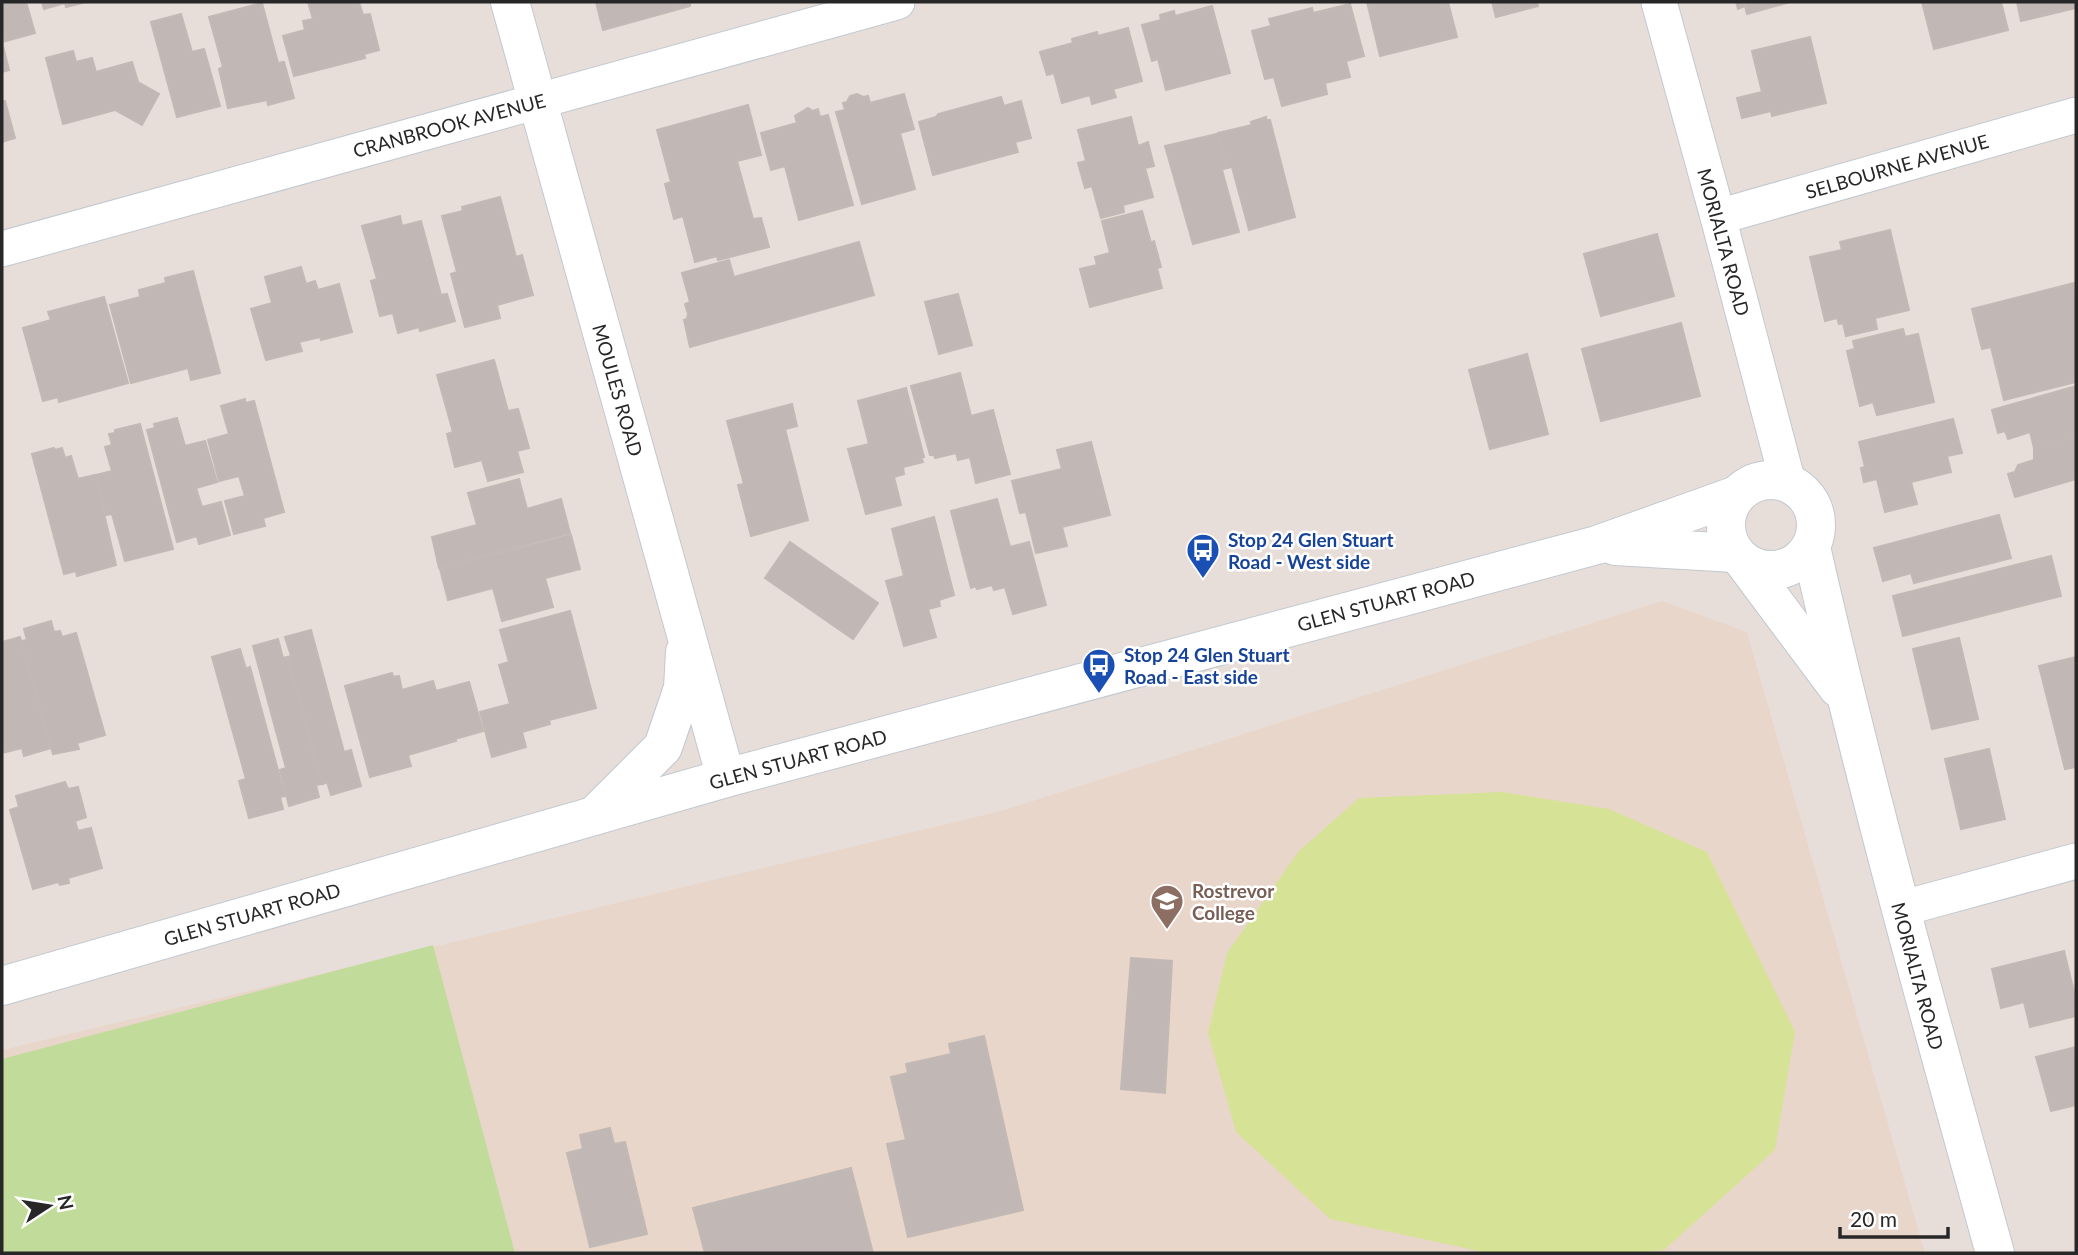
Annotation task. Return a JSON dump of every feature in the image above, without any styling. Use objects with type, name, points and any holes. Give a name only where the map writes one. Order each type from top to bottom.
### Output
[{"type":"main road","name":"MOULES ROAD","points":[[510,2],[726,778]]},
{"type":"main road","points":[[1760,480],[1788,483],[1801,491],[1811,502],[1816,525],[1811,547],[1804,558],[1782,570],[1756,568],[1740,558],[1728,539],[1726,523],[1729,508],[1737,495],[1760,480]]},
{"type":"main road","name":"GLEN STUART ROAD","points":[[2,986],[726,778],[1597,545],[1737,495]]},
{"type":"main road","name":"GLEN STUART ROAD","points":[[1597,545],[1740,558]]},
{"type":"main road","name":"MORIALTA ROAD","points":[[1811,547],[1845,698],[1995,1253]]},
{"type":"main road","name":"MORIALTA ROAD","points":[[1740,558],[1845,698]]},
{"type":"main road","points":[[594,816],[663,747],[683,688],[687,636]]},
{"type":"street","name":"CRANBROOK AVENUE","points":[[2,249],[897,2]]},
{"type":"street","name":"MORIALTA ROAD","points":[[1659,2],[1788,483]]},
{"type":"street","name":"SELBOURNE AVENUE","points":[[1718,217],[2076,115]]},
{"type":"street","points":[[1900,909],[2076,861]]},
{"type":"shaded area","name":"Rostrevor College","points":[[1662,601],[1747,632],[1925,1253],[2,1253],[2,1050],[1001,811]]},
{"type":"green space","points":[[1502,792],[1609,809],[1707,852],[1795,1032],[1775,1150],[1664,1250],[1632,1253],[1488,1253],[1330,1219],[1236,1132],[1208,1033],[1227,953],[1299,851],[1359,798]]},
{"type":"green space","points":[[433,945],[515,1253],[2,1253],[2,1059]]},
{"type":"building","points":[[2,2],[26,2],[35,33],[2,42]]},
{"type":"building","points":[[42,2],[86,2],[66,7],[65,3],[44,9]]},
{"type":"building","points":[[308,2],[359,2],[363,15],[370,14],[379,50],[364,54],[365,58],[294,76],[283,36],[305,30],[303,21],[313,19]]},
{"type":"building","points":[[596,2],[690,2],[690,6],[603,30]]},
{"type":"building","points":[[1367,2],[1448,2],[1457,37],[1380,56]]},
{"type":"building","points":[[1492,2],[1537,2],[1538,6],[1496,17]]},
{"type":"building","points":[[1736,2],[1790,2],[1747,14],[1745,6],[1738,9]]},
{"type":"building","points":[[1922,2],[2001,2],[2008,30],[1934,49]]},
{"type":"building","points":[[2017,2],[2076,2],[2076,8],[2021,21]]},
{"type":"building","points":[[262,3],[278,63],[284,62],[294,98],[268,105],[267,100],[228,108],[219,69],[223,67],[209,17]]},
{"type":"building","points":[[1350,4],[1364,56],[1346,61],[1350,77],[1325,83],[1327,94],[1282,106],[1274,77],[1265,79],[1252,31],[1271,26],[1269,19],[1312,8],[1313,13]]},
{"type":"building","points":[[1212,6],[1230,73],[1166,90],[1158,59],[1152,61],[1142,25],[1161,20],[1160,15],[1174,11],[1175,16]]},
{"type":"building","points":[[181,14],[192,52],[204,49],[220,106],[177,117],[151,22]]},
{"type":"building","points":[[1128,28],[1142,81],[1113,89],[1116,97],[1092,104],[1090,95],[1062,103],[1054,73],[1047,75],[1040,52],[1073,43],[1072,39],[1097,32],[1098,36]]},
{"type":"building","points":[[1810,37],[1826,103],[1772,116],[1771,111],[1742,118],[1737,98],[1762,92],[1752,51]]},
{"type":"building","points":[[2,42],[9,70],[2,72]]},
{"type":"building","points":[[73,51],[76,62],[92,58],[96,72],[132,62],[138,82],[159,94],[142,125],[115,110],[63,124],[46,58]]},
{"type":"building","points":[[904,94],[914,129],[900,133],[915,189],[862,204],[836,112],[845,110],[843,103],[847,102],[850,96],[868,96],[870,103]]},
{"type":"building","points":[[1001,97],[1004,106],[1021,101],[1031,138],[1015,142],[1018,152],[933,175],[919,122],[938,114]]},
{"type":"building","points":[[2,101],[5,101],[15,138],[2,142]]},
{"type":"building","points":[[748,105],[761,155],[737,161],[753,219],[761,218],[769,247],[718,260],[717,256],[695,262],[683,216],[674,219],[665,184],[671,182],[657,130]]},
{"type":"building","points":[[808,108],[813,111],[818,109],[820,117],[828,115],[853,205],[799,220],[785,166],[771,170],[761,133],[797,123],[795,116]]},
{"type":"building","points":[[1131,117],[1138,146],[1148,142],[1154,166],[1145,168],[1153,197],[1123,205],[1124,212],[1101,218],[1092,186],[1085,188],[1078,163],[1086,161],[1078,130]]},
{"type":"building","points":[[1266,117],[1266,120],[1270,120],[1295,217],[1249,230],[1232,167],[1227,168],[1218,133],[1252,125],[1251,122]]},
{"type":"building","points":[[1217,134],[1226,168],[1222,170],[1239,232],[1193,244],[1165,146]]},
{"type":"building","points":[[500,197],[516,257],[522,255],[533,295],[497,305],[500,318],[465,327],[451,274],[457,272],[442,216],[463,211],[462,207]]},
{"type":"building","points":[[1142,211],[1161,267],[1157,268],[1162,288],[1090,307],[1080,269],[1097,265],[1095,257],[1110,253],[1102,221]]},
{"type":"building","points":[[400,216],[402,226],[421,221],[441,295],[447,294],[455,321],[420,331],[419,327],[398,333],[393,313],[380,316],[371,281],[377,279],[362,226]]},
{"type":"building","points":[[1890,230],[1909,310],[1875,318],[1877,329],[1846,336],[1843,323],[1839,324],[1837,318],[1825,321],[1810,257],[1842,250],[1840,242]]},
{"type":"building","points":[[1657,234],[1674,296],[1601,316],[1584,254]]},
{"type":"building","points":[[859,242],[874,295],[690,347],[684,320],[688,314],[685,304],[690,302],[682,273],[729,260],[734,277]]},
{"type":"building","points":[[301,267],[306,284],[315,281],[318,290],[339,284],[352,332],[321,340],[320,337],[299,342],[302,351],[266,360],[251,309],[272,303],[265,277]]},
{"type":"building","points":[[193,271],[220,373],[191,380],[188,368],[131,383],[110,305],[140,297],[139,290],[166,283],[165,278]]},
{"type":"building","points":[[2074,283],[2076,382],[2004,400],[1991,347],[1982,349],[1972,309]]},
{"type":"building","points":[[958,294],[972,345],[939,354],[925,302]]},
{"type":"building","points":[[104,297],[128,383],[59,402],[58,397],[43,401],[23,328],[51,320],[48,312]]},
{"type":"building","points":[[1681,323],[1700,396],[1601,421],[1582,349]]},
{"type":"building","points":[[1903,329],[1905,337],[1918,334],[1934,402],[1877,415],[1873,402],[1860,406],[1847,351],[1855,349],[1853,341]]},
{"type":"building","points":[[1527,354],[1548,434],[1490,449],[1469,370]]},
{"type":"building","points":[[494,360],[508,411],[518,409],[529,448],[517,451],[523,472],[488,481],[482,460],[455,467],[447,434],[453,432],[437,375]]},
{"type":"building","points":[[960,373],[971,416],[993,410],[1010,474],[976,483],[970,457],[958,460],[956,453],[935,458],[930,455],[911,386]]},
{"type":"building","points":[[2076,386],[2076,436],[2034,448],[2030,432],[2008,439],[2005,431],[1998,433],[1992,410]]},
{"type":"building","points":[[906,388],[923,462],[903,467],[904,474],[894,477],[901,505],[866,514],[848,449],[869,444],[858,401]]},
{"type":"building","points":[[245,399],[245,403],[254,401],[284,512],[263,518],[265,526],[234,534],[225,501],[245,496],[239,476],[219,481],[208,440],[229,434],[221,406]]},
{"type":"building","points":[[792,404],[797,426],[785,429],[808,520],[751,536],[738,485],[744,484],[727,421]]},
{"type":"building","points":[[177,418],[185,446],[205,441],[217,482],[196,488],[202,507],[221,502],[230,535],[199,544],[197,536],[177,542],[147,430],[155,428],[154,424]]},
{"type":"building","points":[[1953,419],[1962,453],[1947,456],[1951,472],[1911,482],[1917,504],[1885,512],[1877,479],[1864,482],[1861,468],[1865,467],[1859,442]]},
{"type":"building","points":[[140,424],[173,549],[125,561],[112,514],[106,515],[96,475],[112,471],[105,447],[112,445],[109,434]]},
{"type":"building","points":[[2076,436],[2076,479],[2015,497],[2008,474],[2015,472],[2018,465],[2034,460],[2034,448]]},
{"type":"building","points":[[1091,442],[1110,515],[1062,527],[1067,546],[1036,553],[1026,512],[1020,513],[1012,481],[1062,469],[1057,450]]},
{"type":"building","points":[[62,448],[65,458],[71,456],[78,479],[95,475],[116,565],[77,576],[76,571],[64,574],[32,454]]},
{"type":"building","points":[[519,479],[527,509],[561,499],[570,533],[439,568],[432,537],[477,525],[468,493]]},
{"type":"building","points":[[997,499],[1010,547],[1029,542],[1046,605],[1013,614],[1005,587],[994,590],[992,585],[971,588],[951,511]]},
{"type":"building","points":[[1999,515],[2011,558],[1914,583],[1911,573],[1883,581],[1874,548]]},
{"type":"building","points":[[934,517],[954,595],[939,600],[940,606],[928,609],[936,637],[904,646],[886,581],[904,576],[892,529]]},
{"type":"building","points":[[571,535],[580,569],[545,578],[553,607],[502,621],[493,588],[448,600],[440,569]]},
{"type":"building","points":[[790,542],[878,603],[853,639],[765,578]]},
{"type":"building","points":[[2051,556],[2061,596],[1903,636],[1893,596]]},
{"type":"building","points":[[570,611],[596,708],[549,720],[550,724],[522,732],[526,747],[492,757],[480,712],[510,704],[499,665],[509,662],[500,630]]},
{"type":"building","points":[[51,621],[54,632],[60,631],[62,637],[76,633],[105,735],[77,743],[79,749],[53,754],[21,641],[27,640],[24,629]]},
{"type":"building","points":[[311,630],[344,752],[351,750],[361,786],[331,795],[327,782],[323,784],[288,657],[291,656],[285,637]]},
{"type":"building","points":[[20,637],[51,748],[24,756],[22,748],[2,753],[2,642]]},
{"type":"building","points":[[1959,638],[1978,719],[1932,729],[1913,649]]},
{"type":"building","points":[[278,639],[283,658],[287,657],[322,784],[316,785],[319,797],[289,806],[280,770],[286,768],[253,646]]},
{"type":"building","points":[[240,649],[246,669],[250,667],[285,796],[280,797],[283,809],[249,818],[239,781],[246,779],[212,657]]},
{"type":"building","points":[[2076,657],[2076,767],[2065,769],[2039,666]]},
{"type":"building","points":[[392,673],[393,677],[399,676],[402,690],[433,681],[436,691],[469,682],[483,731],[408,755],[411,766],[370,777],[345,686]]},
{"type":"building","points":[[1989,749],[2005,819],[1961,829],[1945,759]]},
{"type":"building","points":[[65,782],[68,789],[78,787],[86,817],[75,821],[78,831],[91,828],[102,868],[68,878],[69,883],[60,885],[58,882],[33,889],[10,810],[19,807],[16,796]]},
{"type":"building","points":[[2064,951],[2076,1000],[2076,1016],[2030,1027],[2024,1002],[2001,1008],[1992,969]]},
{"type":"building","points":[[1131,958],[1172,961],[1165,1093],[1121,1089]]},
{"type":"building","points":[[984,1036],[1023,1210],[908,1237],[887,1144],[906,1140],[891,1077],[908,1073],[906,1064],[951,1054],[949,1044]]},
{"type":"building","points":[[2076,1047],[2076,1105],[2051,1111],[2036,1057]]},
{"type":"building","points":[[610,1128],[614,1144],[625,1142],[647,1234],[590,1247],[567,1153],[583,1149],[580,1135]]},
{"type":"building","points":[[851,1168],[873,1253],[705,1253],[693,1208]]},
{"type":"place","name":"Stop 24 Glen Stuart Road - West side","points":[[1203,580]]},
{"type":"place","name":"Stop 24 Glen Stuart Road - East side","points":[[1099,695]]},
{"type":"place","name":"Rostrevor College","points":[[1167,931]]}]
